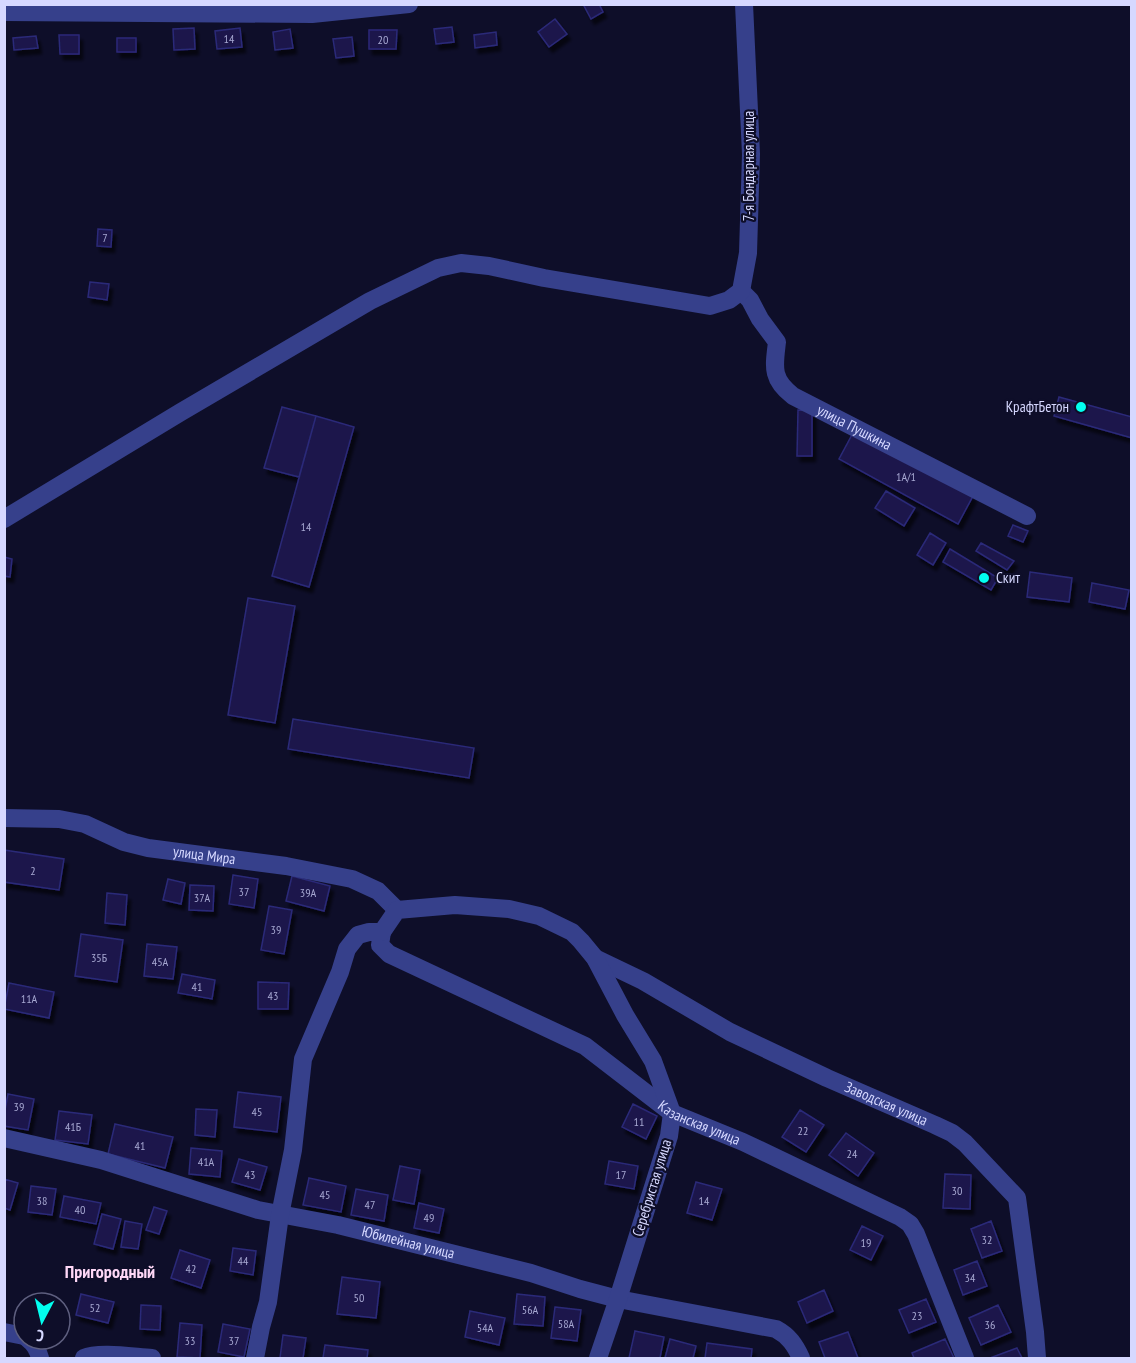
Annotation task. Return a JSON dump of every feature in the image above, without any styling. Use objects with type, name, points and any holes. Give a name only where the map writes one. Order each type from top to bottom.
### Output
[{"type":"street","points":[[4,12],[233,9],[312,14],[409,4]]},
{"type":"street","name":"7-я Бондарная улица","points":[[741,291],[748,254],[751,154],[744,4]]},
{"type":"street","points":[[4,519],[370,301],[438,268],[461,263],[489,266],[544,278],[710,306],[729,300],[741,291]]},
{"type":"street","name":"улица Пушкина","points":[[741,291],[750,300],[760,319],[777,342],[774,366],[777,380],[784,389],[1027,516]]},
{"type":"street","name":"улица Мира","points":[[4,818],[59,819],[85,824],[124,842],[148,848],[286,866],[352,879],[378,891],[397,910]]},
{"type":"street","points":[[255,1359],[268,1302],[292,1150],[303,1059],[340,972],[347,949],[358,935],[382,932],[397,910],[455,905],[509,909],[539,916],[572,932],[595,958]]},
{"type":"street","name":"Казанская улица","points":[[382,932],[380,945],[389,954],[585,1046],[672,1113],[743,1142],[900,1217],[910,1224],[965,1359]]},
{"type":"street","name":"Серебристая улица","points":[[595,958],[625,1015],[653,1061],[672,1113],[669,1136],[598,1359]]},
{"type":"street","name":"Заводская улица","points":[[595,958],[643,981],[730,1032],[952,1133],[965,1143],[1017,1198],[1037,1359]]},
{"type":"street","name":"Юбилейная улица","points":[[4,1138],[101,1160],[258,1210],[338,1226],[531,1273],[618,1299],[776,1329],[793,1342],[801,1359]]},
{"type":"street","points":[[84,1359],[98,1355],[152,1359]]},
{"type":"building","points":[[583,4],[599,4],[603,12],[591,19]]},
{"type":"building","points":[[555,19],[567,34],[549,47],[538,32]]},
{"type":"building","points":[[452,27],[454,42],[436,44],[434,29]]},
{"type":"building","points":[[194,28],[195,49],[174,50],[173,29]]},
{"type":"building","points":[[240,28],[242,47],[217,49],[215,31]]},
{"type":"building","points":[[290,29],[293,48],[275,50],[273,32]]},
{"type":"building","points":[[369,30],[397,30],[396,49],[369,49]]},
{"type":"building","points":[[496,32],[497,45],[475,48],[474,35]]},
{"type":"building","points":[[59,35],[79,35],[79,54],[60,54]]},
{"type":"building","points":[[36,36],[38,48],[14,50],[13,38]]},
{"type":"building","points":[[352,37],[354,56],[336,58],[333,39]]},
{"type":"building","points":[[117,38],[136,38],[136,52],[117,52]]},
{"type":"building","points":[[98,229],[112,230],[111,247],[97,246]]},
{"type":"building","points":[[90,282],[109,284],[107,300],[88,297]]},
{"type":"building","points":[[1059,397],[1132,417],[1132,438],[1054,416]]},
{"type":"building","points":[[282,407],[316,416],[299,477],[264,468]]},
{"type":"building","points":[[798,410],[812,411],[812,456],[797,456]]},
{"type":"building","points":[[316,416],[354,427],[309,587],[272,576]]},
{"type":"building","points":[[854,431],[973,496],[958,524],[839,459]]},
{"type":"building","points":[[886,491],[915,508],[904,526],[875,508]]},
{"type":"building","points":[[1013,525],[1028,531],[1023,542],[1008,536]]},
{"type":"building","points":[[930,533],[946,543],[933,565],[917,555]]},
{"type":"building","points":[[981,543],[1014,561],[1007,570],[976,551]]},
{"type":"building","points":[[950,549],[998,578],[991,590],[943,562]]},
{"type":"building","points":[[4,557],[12,559],[10,577],[4,576]]},
{"type":"building","points":[[1030,572],[1072,578],[1069,602],[1027,597]]},
{"type":"building","points":[[1092,583],[1129,590],[1125,609],[1089,602]]},
{"type":"building","points":[[248,598],[295,606],[275,723],[228,715]]},
{"type":"building","points":[[293,719],[474,748],[469,778],[288,749]]},
{"type":"building","points":[[4,850],[64,859],[59,890],[4,882]]},
{"type":"building","points":[[233,875],[258,879],[254,908],[229,904]]},
{"type":"building","points":[[292,876],[330,886],[324,911],[286,901]]},
{"type":"building","points":[[168,879],[185,883],[181,904],[163,900]]},
{"type":"building","points":[[190,885],[214,886],[213,911],[189,910]]},
{"type":"building","points":[[107,893],[127,895],[125,925],[105,923]]},
{"type":"building","points":[[269,906],[292,910],[284,954],[261,950]]},
{"type":"building","points":[[81,934],[123,940],[117,982],[75,976]]},
{"type":"building","points":[[147,944],[177,947],[173,979],[144,976]]},
{"type":"building","points":[[182,974],[215,980],[212,999],[178,993]]},
{"type":"building","points":[[258,982],[289,983],[288,1009],[258,1009]]},
{"type":"building","points":[[9,983],[54,992],[49,1018],[4,1009]]},
{"type":"building","points":[[238,1092],[281,1097],[277,1132],[234,1127]]},
{"type":"building","points":[[8,1094],[34,1099],[28,1130],[4,1126]]},
{"type":"building","points":[[633,1104],[657,1116],[646,1139],[622,1127]]},
{"type":"building","points":[[196,1109],[217,1110],[215,1137],[195,1135]]},
{"type":"building","points":[[800,1110],[824,1125],[806,1152],[782,1137]]},
{"type":"building","points":[[59,1111],[92,1115],[88,1144],[55,1140]]},
{"type":"building","points":[[115,1124],[173,1137],[165,1168],[108,1154]]},
{"type":"building","points":[[846,1133],[874,1153],[858,1176],[829,1155]]},
{"type":"building","points":[[191,1148],[222,1151],[220,1177],[189,1174]]},
{"type":"building","points":[[239,1159],[267,1167],[260,1190],[232,1182]]},
{"type":"building","points":[[609,1161],[638,1166],[634,1189],[605,1184]]},
{"type":"building","points":[[400,1166],[420,1170],[414,1204],[393,1200]]},
{"type":"building","points":[[945,1174],[971,1175],[970,1209],[943,1208]]},
{"type":"building","points":[[309,1178],[346,1186],[341,1212],[303,1205]]},
{"type":"building","points":[[4,1179],[18,1183],[10,1210],[4,1208]]},
{"type":"building","points":[[696,1182],[722,1189],[712,1220],[687,1213]]},
{"type":"building","points":[[31,1186],[56,1189],[52,1215],[28,1212]]},
{"type":"building","points":[[356,1189],[388,1195],[384,1221],[351,1215]]},
{"type":"building","points":[[64,1196],[101,1203],[96,1224],[60,1217]]},
{"type":"building","points":[[419,1203],[444,1209],[439,1233],[414,1228]]},
{"type":"building","points":[[154,1207],[167,1211],[159,1234],[146,1230]]},
{"type":"building","points":[[102,1214],[121,1219],[113,1249],[94,1244]]},
{"type":"building","points":[[125,1221],[142,1224],[138,1249],[121,1247]]},
{"type":"building","points":[[991,1221],[1002,1251],[982,1258],[971,1229]]},
{"type":"building","points":[[862,1226],[883,1236],[871,1260],[850,1250]]},
{"type":"building","points":[[233,1248],[256,1251],[253,1275],[230,1271]]},
{"type":"building","points":[[180,1250],[210,1260],[201,1288],[171,1278]]},
{"type":"building","points":[[977,1261],[987,1286],[963,1295],[954,1270]]},
{"type":"building","points":[[342,1277],[380,1282],[376,1318],[337,1314]]},
{"type":"building","points":[[824,1290],[833,1311],[807,1323],[798,1302]]},
{"type":"building","points":[[81,1294],[114,1302],[108,1323],[76,1315]]},
{"type":"building","points":[[517,1294],[545,1297],[543,1326],[514,1324]]},
{"type":"building","points":[[926,1299],[936,1322],[909,1333],[899,1310]]},
{"type":"building","points":[[141,1305],[161,1306],[160,1330],[140,1329]]},
{"type":"building","points":[[998,1305],[1011,1332],[981,1345],[969,1318]]},
{"type":"building","points":[[555,1307],[581,1310],[577,1341],[551,1338]]},
{"type":"building","points":[[470,1311],[505,1318],[499,1345],[465,1337]]},
{"type":"building","points":[[180,1323],[202,1325],[200,1358],[177,1357]]},
{"type":"building","points":[[223,1324],[250,1329],[244,1357],[218,1352]]},
{"type":"building","points":[[635,1331],[664,1337],[660,1358],[629,1358]]},
{"type":"building","points":[[848,1332],[858,1358],[825,1358],[819,1342]]},
{"type":"building","points":[[283,1335],[306,1338],[303,1358],[280,1358]]},
{"type":"building","points":[[670,1339],[696,1346],[693,1358],[665,1358]]},
{"type":"building","points":[[945,1339],[954,1358],[914,1358],[912,1353]]},
{"type":"building","points":[[707,1343],[752,1349],[751,1358],[705,1358]]},
{"type":"building","points":[[325,1345],[368,1350],[367,1358],[323,1358]]},
{"type":"building","points":[[1017,1348],[1022,1358],[990,1358]]},
{"type":"place","name":"КрафтБетон","points":[[1081,407]]},
{"type":"place","name":"Скит","points":[[984,578]]},
{"type":"district","name":"Пригородный","points":[[110,1272]]}]
